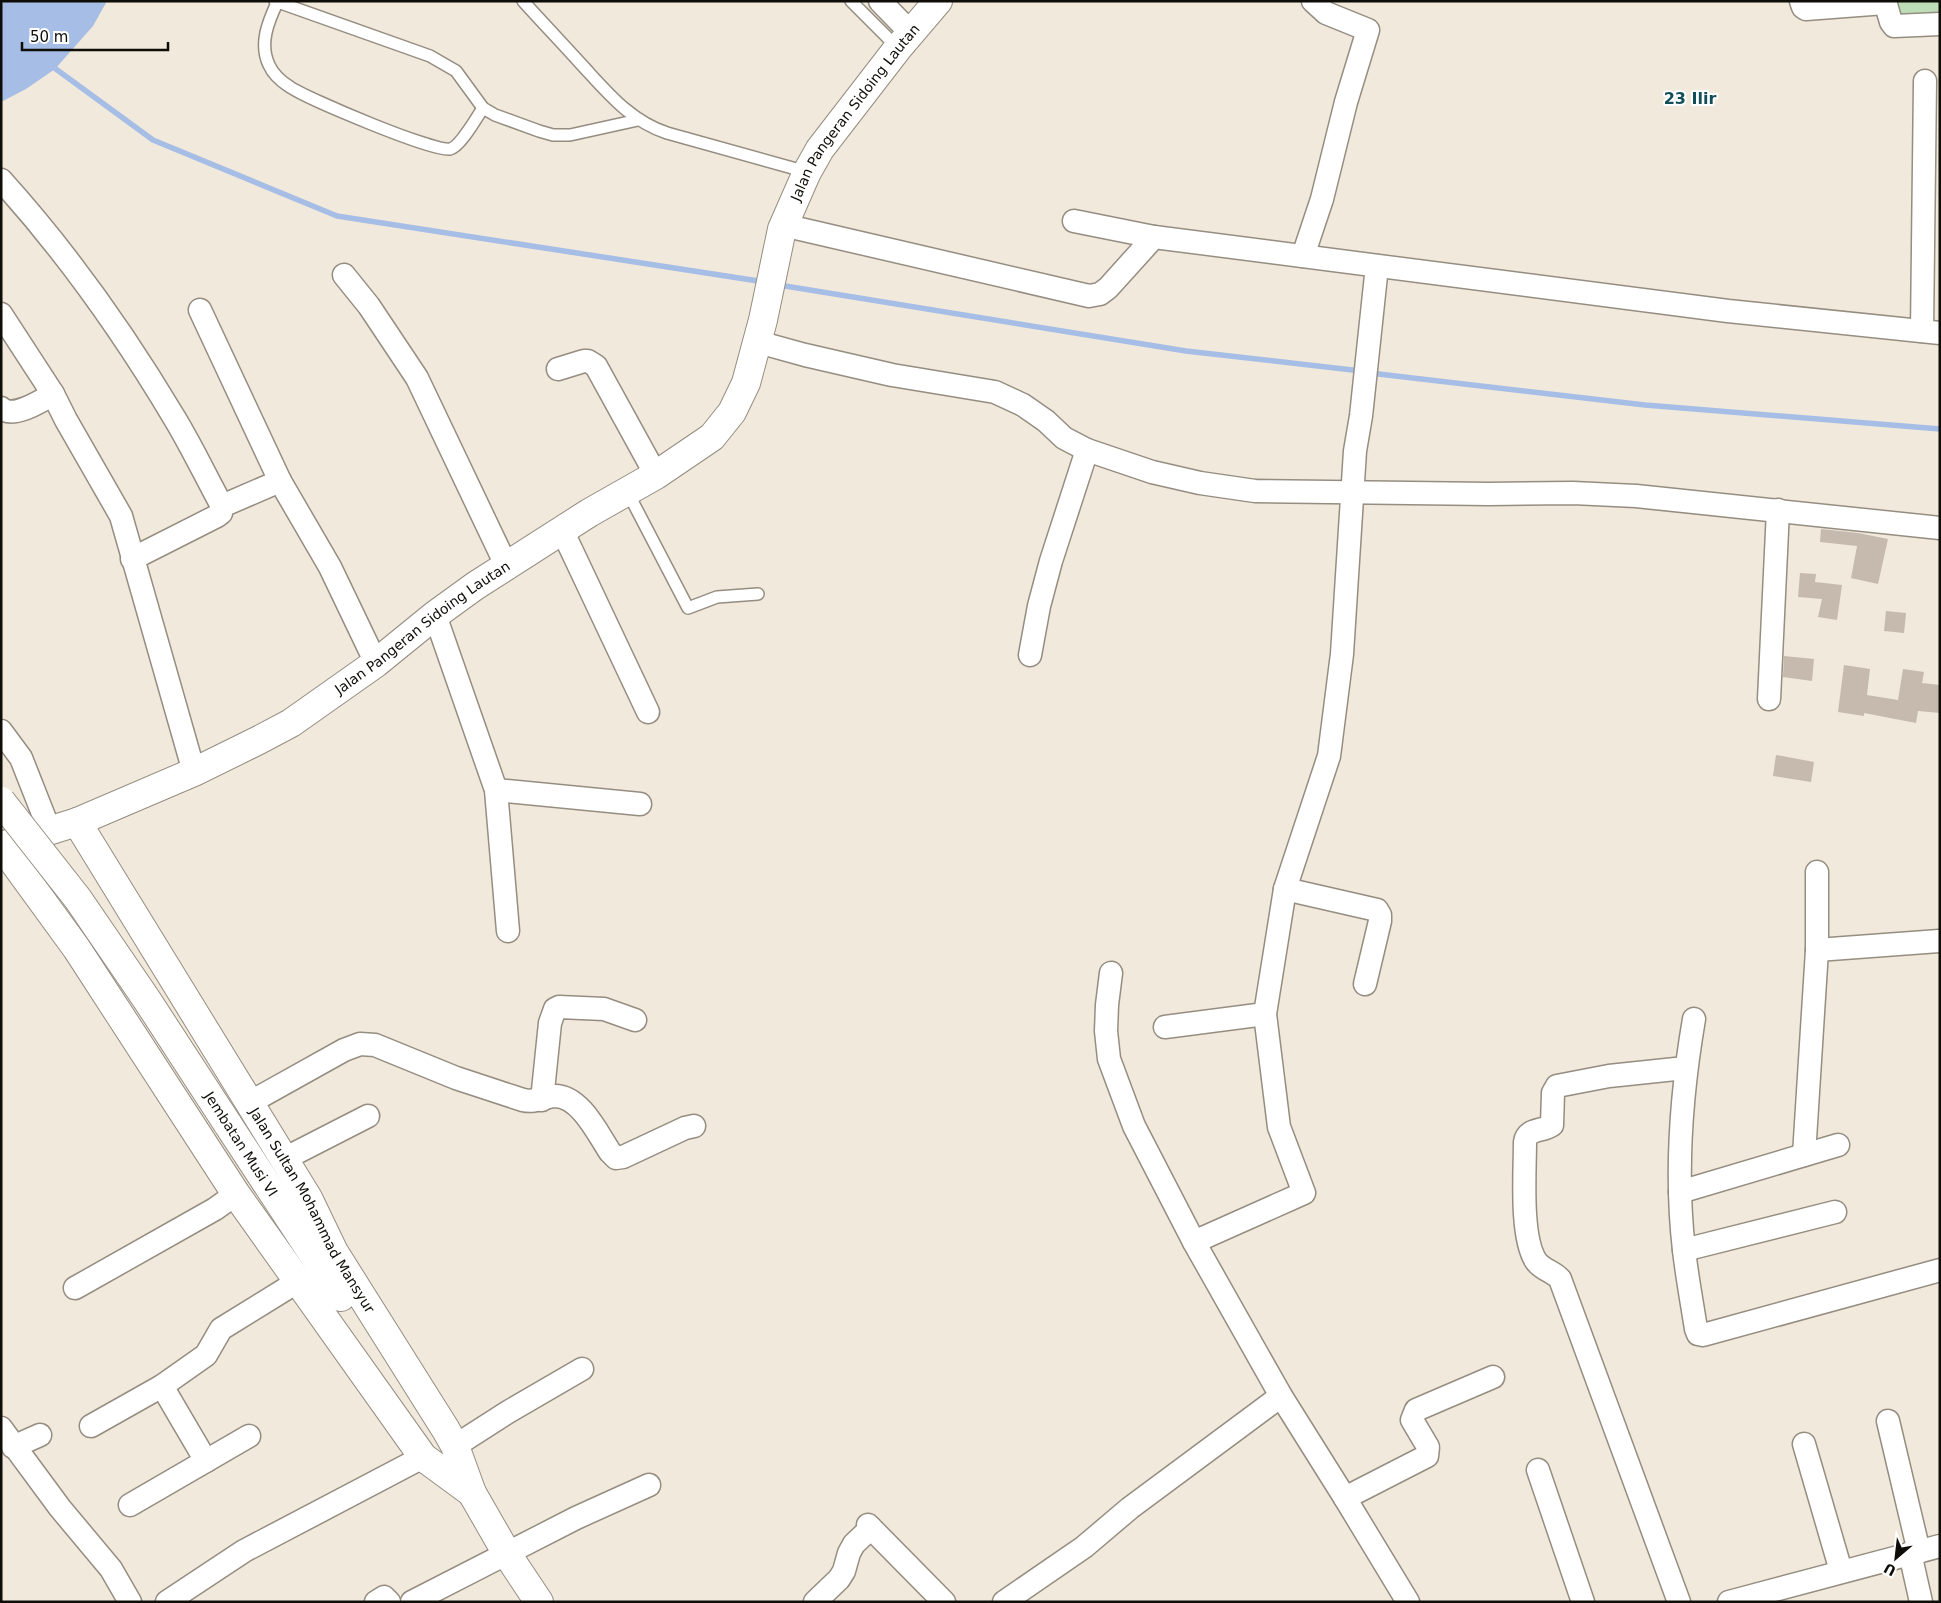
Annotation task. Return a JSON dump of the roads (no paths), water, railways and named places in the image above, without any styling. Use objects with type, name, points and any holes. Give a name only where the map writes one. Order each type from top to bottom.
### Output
[{"type":"street","points":[[880,1],[904,41]]},
{"type":"street","name":"Jalan Pangeran Sidoing Lautan","points":[[2,846],[49,829],[77,822],[194,772],[291,723],[376,663],[435,615],[506,565],[589,513],[656,475],[712,437],[723,425],[740,397],[760,331],[783,227],[806,172],[820,149],[904,41],[938,1]]},
{"type":"street","points":[[1302,256],[1322,199],[1346,102],[1368,30],[1326,13],[1313,1]]},
{"type":"street","points":[[1801,1],[1805,9],[1885,2],[1894,26],[1940,24]]},
{"type":"street","points":[[1074,221],[1154,236],[1377,266],[1728,311],[1931,332],[1930,94]]},
{"type":"street","points":[[1,180],[52,239],[114,325],[175,420],[222,506],[217,516],[132,559]]},
{"type":"street","points":[[783,227],[1089,296],[1100,294],[1108,288],[1154,236]]},
{"type":"street","points":[[1194,1242],[1304,1193],[1279,1127],[1265,1014],[1285,888],[1329,756],[1342,654],[1355,451],[1361,416],[1377,266]]},
{"type":"street","points":[[344,275],[377,318],[417,378],[506,565]]},
{"type":"street","points":[[200,310],[280,481],[330,567],[376,663]]},
{"type":"street","points":[[1,314],[53,394],[121,516],[194,772]]},
{"type":"street","points":[[760,331],[805,355],[892,375],[995,392],[1022,405],[1046,421],[1064,438],[1087,450],[1161,474],[1200,483],[1255,491],[1489,494],[1573,493],[1636,496],[1940,528]]},
{"type":"street","points":[[558,369],[584,361],[588,361],[596,366],[656,475]]},
{"type":"street","points":[[1,408],[7,412],[13,412],[38,403],[53,394]]},
{"type":"street","points":[[1030,655],[1039,606],[1051,562],[1087,450]]},
{"type":"street","points":[[222,506],[280,481]]},
{"type":"street","points":[[1769,699],[1778,510]]},
{"type":"street","points":[[562,530],[648,712]]},
{"type":"street","points":[[435,615],[496,790],[508,931]]},
{"type":"street","points":[[1,731],[21,758],[49,829]]},
{"type":"street","points":[[496,790],[640,804]]},
{"type":"street","name":"Jembatan Musi VI","points":[[1,802],[78,899],[147,1000],[440,1451],[472,1493]]},
{"type":"street","name":"Jalan Sultan Mohammad Mansyur","points":[[77,822],[308,1198],[334,1252],[455,1446],[472,1493],[507,1554],[539,1602]]},
{"type":"street","points":[[2,846],[77,949],[236,1194],[423,1457],[472,1493]]},
{"type":"street","points":[[1804,1156],[1817,950],[1817,872]]},
{"type":"street","points":[[1285,888],[1377,910],[1380,915],[1380,921],[1365,984]]},
{"type":"street","points":[[1817,950],[1939,941]]},
{"type":"street","points":[[1111,973],[1106,1030],[1109,1059],[1134,1126],[1194,1242],[1281,1396],[1408,1602]]},
{"type":"street","points":[[542,1100],[550,1023],[554,1009],[559,1007],[604,1009],[636,1020]]},
{"type":"street","points":[[1165,1027],[1265,1014]]},
{"type":"street","points":[[1694,1019],[1685,1068],[1681,1127],[1680,1192],[1684,1250],[1696,1329],[1701,1335],[1940,1270]]},
{"type":"street","points":[[249,1103],[352,1045],[360,1044],[384,1047],[456,1078],[530,1102],[551,1096],[561,1097],[580,1108],[616,1158],[623,1157],[685,1128],[694,1126]]},
{"type":"street","points":[[1679,1602],[1560,1279],[1539,1265],[1533,1256],[1527,1226],[1525,1142],[1529,1132],[1552,1125],[1553,1093],[1558,1086],[1609,1076],[1685,1068]]},
{"type":"street","points":[[284,1158],[368,1116]]},
{"type":"street","points":[[1680,1192],[1838,1145]]},
{"type":"street","points":[[74,1288],[216,1209],[236,1194]]},
{"type":"street","points":[[1684,1250],[1835,1212]]},
{"type":"street","points":[[91,1426],[162,1386],[206,1355],[221,1329],[297,1282]]},
{"type":"street","points":[[455,1446],[508,1412],[582,1369]]},
{"type":"street","points":[[1345,1498],[1427,1456],[1428,1447],[1412,1420],[1416,1410],[1493,1377]]},
{"type":"street","points":[[162,1386],[206,1461]]},
{"type":"street","points":[[1004,1602],[1084,1548],[1130,1508],[1281,1396]]},
{"type":"street","points":[[1888,1421],[1923,1550],[1921,1602]]},
{"type":"street","points":[[7,1437],[40,1435]]},
{"type":"street","points":[[130,1505],[249,1436]]},
{"type":"street","points":[[7,1437],[111,1569],[130,1602]]},
{"type":"street","points":[[1804,1444],[1841,1571]]},
{"type":"street","points":[[167,1602],[244,1551],[423,1457]]},
{"type":"street","points":[[1538,1470],[1583,1602]]},
{"type":"street","points":[[412,1602],[576,1518],[649,1485]]},
{"type":"street","points":[[815,1602],[839,1579],[844,1571],[849,1552],[869,1527],[944,1602]]},
{"type":"street","points":[[1729,1602],[1768,1596],[1841,1571],[1923,1550]]},
{"type":"street","points":[[376,1602],[384,1597],[389,1602]]},
{"type":"lane","points":[[523,1],[618,103],[638,120],[667,133],[806,172]]},
{"type":"lane","points":[[851,1],[904,41]]},
{"type":"lane","points":[[483,108],[458,144],[452,149],[444,149],[410,139],[324,104],[292,88],[275,75],[268,65],[266,52],[267,24],[276,2],[430,56],[456,71],[483,108],[495,115],[554,135],[570,134],[638,120]]},
{"type":"lane","points":[[624,493],[688,608],[716,598],[758,594]]},
{"type":"water","points":[[1,1],[107,1],[93,26],[55,69],[26,89],[1,102]]},
{"type":"waterway","points":[[49,64],[153,140],[337,216],[765,282]]},
{"type":"waterway","points":[[779,285],[1186,351],[1361,371]]},
{"type":"waterway","points":[[1370,373],[1645,405],[1940,429]]},
{"type":"district","name":"23 Ilir","points":[[1690,98]]}]
